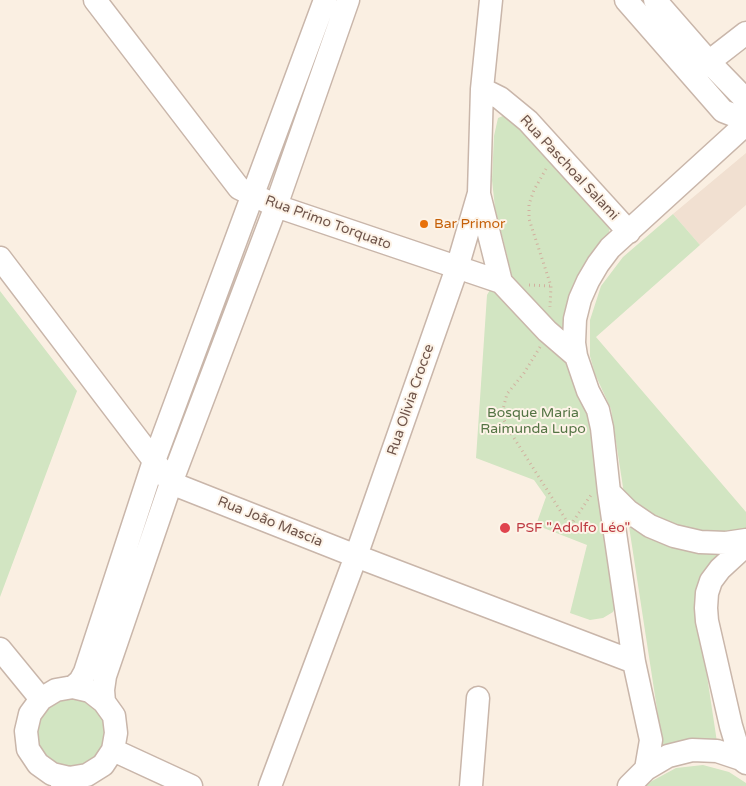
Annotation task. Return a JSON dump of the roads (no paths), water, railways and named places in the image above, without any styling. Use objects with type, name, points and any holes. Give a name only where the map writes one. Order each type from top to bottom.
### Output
[{"type":"street","name":"Rua Primo Torquato","points":[[95,0],[239,188],[276,206],[501,282]]},
{"type":"street","points":[[73,688],[85,672],[154,461],[325,0]]},
{"type":"street","points":[[104,702],[105,676],[171,483],[276,206],[348,0]]},
{"type":"street","name":"Rua Olivia Crocce","points":[[270,786],[356,556],[457,268],[479,193],[482,89],[492,0]]},
{"type":"street","points":[[626,0],[701,69],[744,98],[746,106]]},
{"type":"street","points":[[655,0],[701,69],[723,111],[746,120]]},
{"type":"street","points":[[701,69],[746,34]]},
{"type":"street","name":"Rua Paschoal Salami","points":[[482,89],[500,98],[528,121],[629,232]]},
{"type":"street","points":[[646,769],[651,740],[600,494],[602,428],[598,410],[588,391],[576,356],[574,343],[575,319],[580,299],[588,281],[610,248],[746,124]]},
{"type":"street","points":[[479,193],[501,282],[547,331],[576,356]]},
{"type":"street","points":[[0,258],[171,483]]},
{"type":"street","name":"Rua João Mascia","points":[[171,483],[634,662]]},
{"type":"street","points":[[600,494],[650,526],[674,536],[700,542],[726,543],[746,540]]},
{"type":"street","points":[[744,761],[731,726],[707,622],[706,608],[707,594],[711,581],[720,569],[746,546]]},
{"type":"street","points":[[0,649],[41,699]]},
{"type":"street","points":[[73,688],[90,691],[104,702],[114,716],[116,734],[113,750],[102,765],[87,775],[66,782],[38,764],[28,749],[26,731],[30,714],[41,699],[56,690],[73,688]]},
{"type":"street","points":[[471,786],[478,698]]},
{"type":"street","points":[[113,750],[190,786]]},
{"type":"street","points":[[629,786],[646,769],[668,756],[692,750],[717,751],[744,761]]},
{"type":"street","points":[[36,786],[38,764]]},
{"type":"place","name":"Bar Primor","points":[[424,224]]},
{"type":"place","name":"PSF \"Adolfo Léo\"","points":[[505,528]]},
{"type":"park label","name":"Bosque Maria Raimunda Lupo","points":[[533,422]]}]
